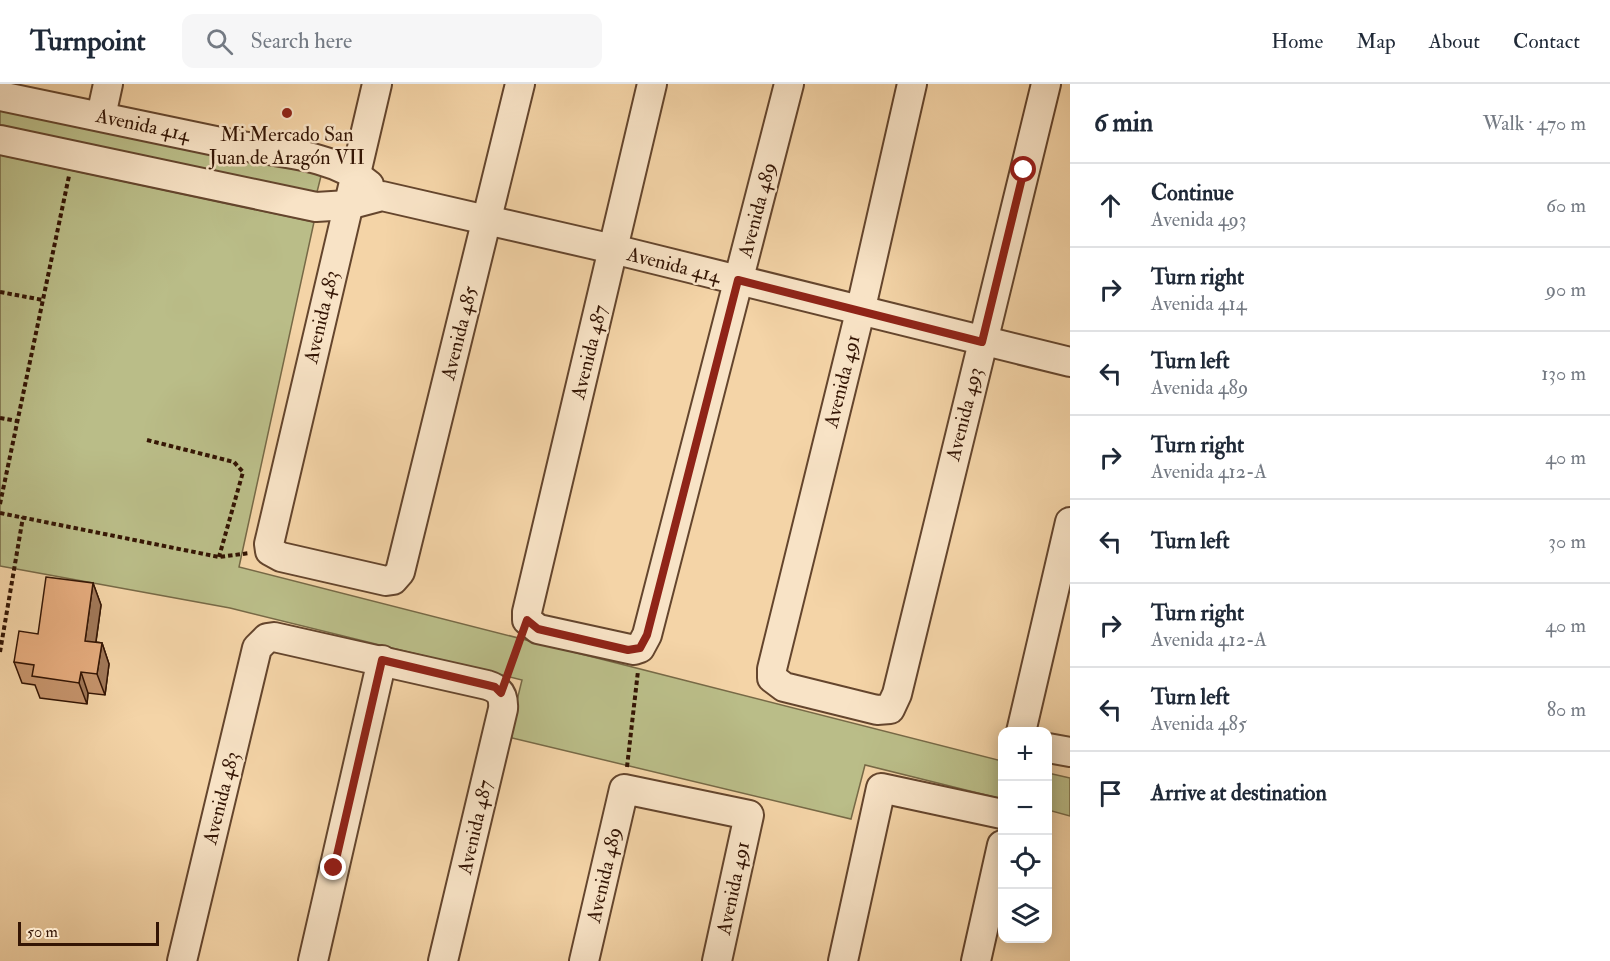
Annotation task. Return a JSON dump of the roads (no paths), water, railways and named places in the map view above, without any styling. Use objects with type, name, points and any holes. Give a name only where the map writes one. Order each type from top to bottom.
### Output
[{"type":"street","points":[[101,117],[108,84]]},
{"type":"street","name":"Avenida 483","points":[[377,84],[270,537],[270,551],[281,558],[380,581],[393,580]]},
{"type":"street","name":"Avenida 485","points":[[393,580],[400,572],[520,84]]},
{"type":"street","name":"Avenida 487","points":[[640,648],[628,650],[538,629],[527,620],[528,602],[652,84]]},
{"type":"street","name":"Avenida 489","points":[[640,648],[647,635],[789,84]]},
{"type":"street","name":"Avenida 491","points":[[890,709],[877,710],[784,687],[772,678],[773,659],[860,312],[912,84]]},
{"type":"street","name":"Avenida 493","points":[[890,709],[897,694],[1046,84]]},
{"type":"street","name":"Avenida 414","points":[[0,96],[324,161],[355,173],[382,196]]},
{"type":"street","name":"Avenida 414","points":[[0,140],[316,207],[348,205],[382,196],[613,249],[860,312],[1070,362]]},
{"type":"street","points":[[1023,727],[1070,522]]},
{"type":"street","name":"Avenida 483","points":[[182,961],[257,648],[267,638],[281,637],[382,660]]},
{"type":"street","points":[[313,961],[382,660]]},
{"type":"street","name":"Avenida 487","points":[[382,660],[495,687],[501,693],[503,700],[503,709],[443,961]]},
{"type":"street","points":[[1052,749],[1070,752]]},
{"type":"street","points":[[843,961],[881,788],[998,813]]},
{"type":"street","name":"Avenida 489","points":[[584,961],[624,789],[749,815]]},
{"type":"street","name":"Avenida 491","points":[[717,961],[749,815]]},
{"type":"street","points":[[976,961],[998,863]]},
{"type":"place","name":"Mi Mercado San Juan de Aragón VII","points":[[287,113]]}]
